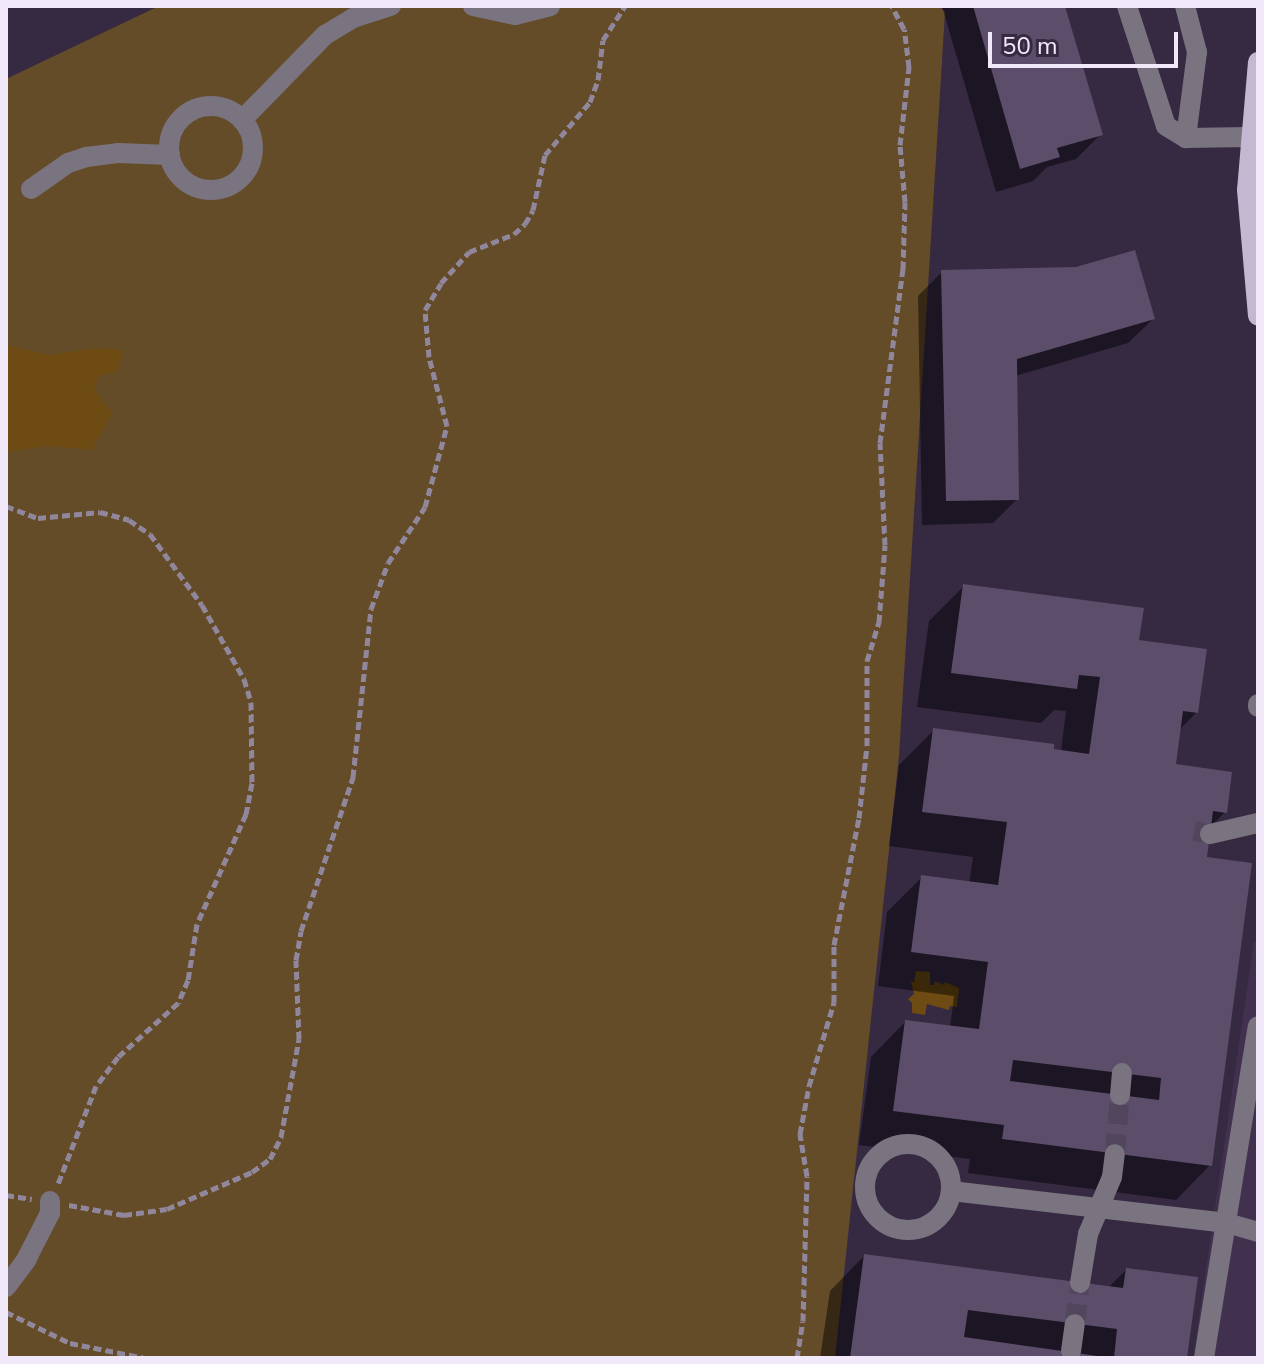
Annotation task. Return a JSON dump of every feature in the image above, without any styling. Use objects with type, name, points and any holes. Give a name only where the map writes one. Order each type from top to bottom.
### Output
[{"type":"main road","points":[[1258,62],[1249,137],[1250,246],[1258,316]]},
{"type":"street","points":[[242,120],[325,35],[353,18],[391,6]]},
{"type":"street","points":[[473,6],[515,15],[537,8]]},
{"type":"street","points":[[1127,6],[1166,126],[1186,138],[1249,137]]},
{"type":"street","points":[[1185,6],[1197,52],[1186,138]]},
{"type":"street","points":[[218,106],[242,120],[250,131],[252,158],[238,181],[226,188],[199,188],[176,173],[170,155],[172,132],[190,111],[218,106]]},
{"type":"street","points":[[31,189],[68,163],[86,157],[118,153],[170,155]]},
{"type":"street","points":[[1210,834],[1258,823]]},
{"type":"street","points":[[1204,1358],[1258,1026]]},
{"type":"street","points":[[1120,1095],[1122,1073]]},
{"type":"street","points":[[912,1144],[928,1149],[942,1159],[950,1174],[951,1191],[946,1208],[936,1221],[921,1229],[903,1231],[887,1226],[874,1215],[866,1200],[864,1183],[869,1167],[880,1154],[895,1146],[912,1144]]},
{"type":"street","points":[[1080,1283],[1088,1234],[1112,1177],[1115,1154]]},
{"type":"street","points":[[951,1191],[1227,1223],[1258,1232]]},
{"type":"street","points":[[6,1287],[26,1260],[50,1213],[50,1201]]},
{"type":"street","points":[[1227,1223],[1258,1217]]},
{"type":"street","points":[[1071,1351],[1075,1324]]},
{"type":"path","points":[[6,1195],[50,1201],[104,1214],[167,1209],[252,1172],[270,1159],[281,1137],[299,1039],[296,960],[301,931],[353,777],[371,609],[388,563],[425,507],[447,426],[426,341],[425,310],[441,283],[469,252],[514,234],[525,224],[533,210],[545,155],[556,138],[590,102],[598,80],[603,40],[625,6]]},
{"type":"path","points":[[797,1358],[803,1321],[807,1176],[800,1134],[809,1086],[834,1002],[834,945],[859,818],[867,746],[867,661],[879,622],[885,545],[880,443],[903,269],[905,202],[900,145],[909,67],[904,29],[892,6]]},
{"type":"path","points":[[6,506],[38,518],[100,512],[129,520],[150,534],[202,605],[244,679],[251,702],[252,783],[246,814],[197,924],[188,980],[178,1003],[118,1057],[96,1086],[50,1201]]},
{"type":"path","points":[[6,1312],[70,1343],[145,1358]]},
{"type":"shaded area","points":[[159,6],[939,6],[945,12],[899,756],[835,1358],[6,1358],[6,79]]},
{"type":"shaded area","points":[[6,345],[51,355],[94,348],[123,350],[117,372],[99,376],[94,389],[112,413],[92,450],[49,446],[6,452]]},
{"type":"shaded area","points":[[1254,941],[1258,943],[1258,1358],[1193,1358]]},
{"type":"shaded area","points":[[916,971],[930,972],[930,985],[934,985],[935,981],[944,985],[945,982],[959,988],[957,1007],[950,1006],[949,1010],[927,1004],[925,1015],[912,1013],[912,1003],[908,999],[914,994],[911,982],[914,982]]},
{"type":"building","points":[[973,6],[1065,6],[1103,135],[1057,148],[1060,157],[1020,169]]},
{"type":"building","points":[[1135,250],[1155,319],[1017,359],[1019,500],[946,501],[941,270],[1076,267]]},
{"type":"building","points":[[963,584],[1144,608],[1139,640],[1207,649],[1198,713],[1183,711],[1176,764],[1232,772],[1227,813],[1213,811],[1207,857],[1252,863],[1212,1166],[1002,1139],[1004,1125],[893,1111],[905,1020],[979,1029],[988,962],[911,952],[921,875],[998,885],[1007,822],[922,812],[933,728],[1054,744],[1054,749],[1089,754],[1100,677],[1079,675],[1077,689],[951,673]],"holes":[[[1013,1060],[1161,1078],[1159,1100],[1010,1081]]]},
{"type":"building","points":[[864,1254],[1123,1288],[1126,1268],[1198,1277],[1187,1358],[1114,1358],[1117,1329],[968,1310],[964,1337],[1112,1358],[850,1358]]},
{"type":"tunnel","points":[[1194,831],[1210,834]]},
{"type":"tunnel","points":[[1115,1154],[1120,1095]]},
{"type":"tunnel","points":[[1075,1324],[1080,1283]]}]
